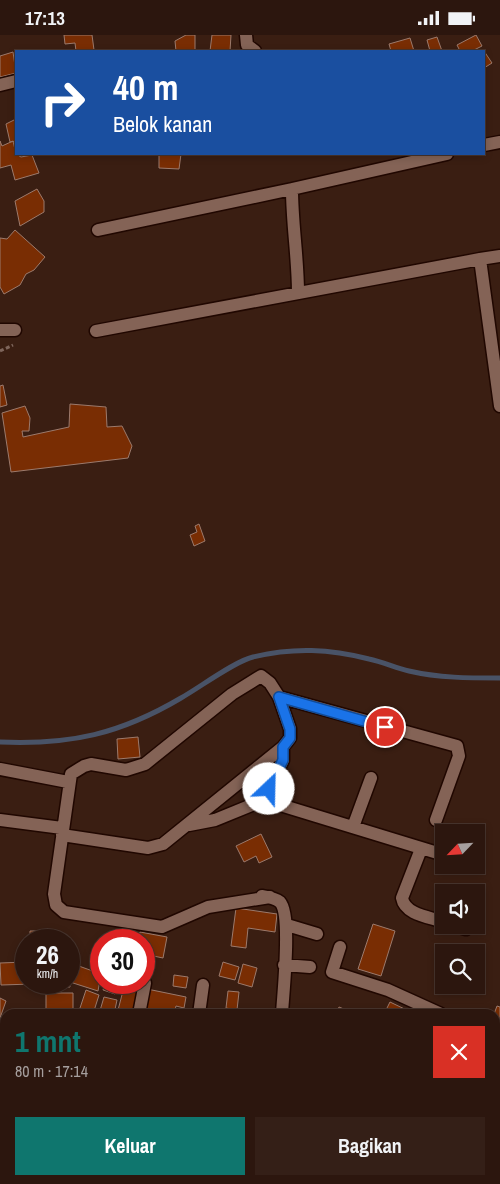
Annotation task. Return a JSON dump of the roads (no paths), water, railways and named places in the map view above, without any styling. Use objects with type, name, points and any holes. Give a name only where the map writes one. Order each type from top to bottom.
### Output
[{"type":"street","points":[[246,35],[247,45],[253,50]]},
{"type":"street","points":[[0,85],[15,81]]},
{"type":"street","points":[[485,145],[500,142]]},
{"type":"street","points":[[98,230],[443,155]]},
{"type":"street","points":[[292,189],[292,216],[298,256],[298,293]]},
{"type":"street","points":[[96,331],[500,256]]},
{"type":"street","points":[[480,259],[497,368],[500,406]]},
{"type":"street","points":[[0,330],[15,330]]},
{"type":"street","points":[[0,821],[62,832],[148,849],[163,844],[283,747],[290,738],[290,729],[279,697],[265,678],[261,676],[256,677],[145,764],[126,770],[91,764],[71,774],[68,783],[62,832],[54,894],[56,905],[64,912],[162,927],[208,907],[270,897],[279,901],[283,906],[287,925],[282,1009]]},
{"type":"street","points":[[279,697],[457,746],[459,756],[436,820]]},
{"type":"street","points":[[264,800],[283,760],[283,747]]},
{"type":"street","points":[[0,769],[68,783]]},
{"type":"street","points":[[352,827],[371,778]]},
{"type":"street","points":[[188,825],[215,820],[264,800],[435,853]]},
{"type":"street","points":[[421,849],[402,898],[403,905],[408,910],[435,919]]},
{"type":"street","points":[[287,925],[317,935]]},
{"type":"street","points":[[340,947],[332,972],[388,990],[430,1009]]},
{"type":"street","points":[[284,965],[310,967]]},
{"type":"street","points":[[200,1009],[203,985]]},
{"type":"street","points":[[140,1009],[143,994]]},
{"type":"waterway","points":[[0,742],[72,739],[116,729],[189,694],[245,659],[283,652],[326,651],[374,660],[409,671],[432,675],[465,678],[500,678]]}]
